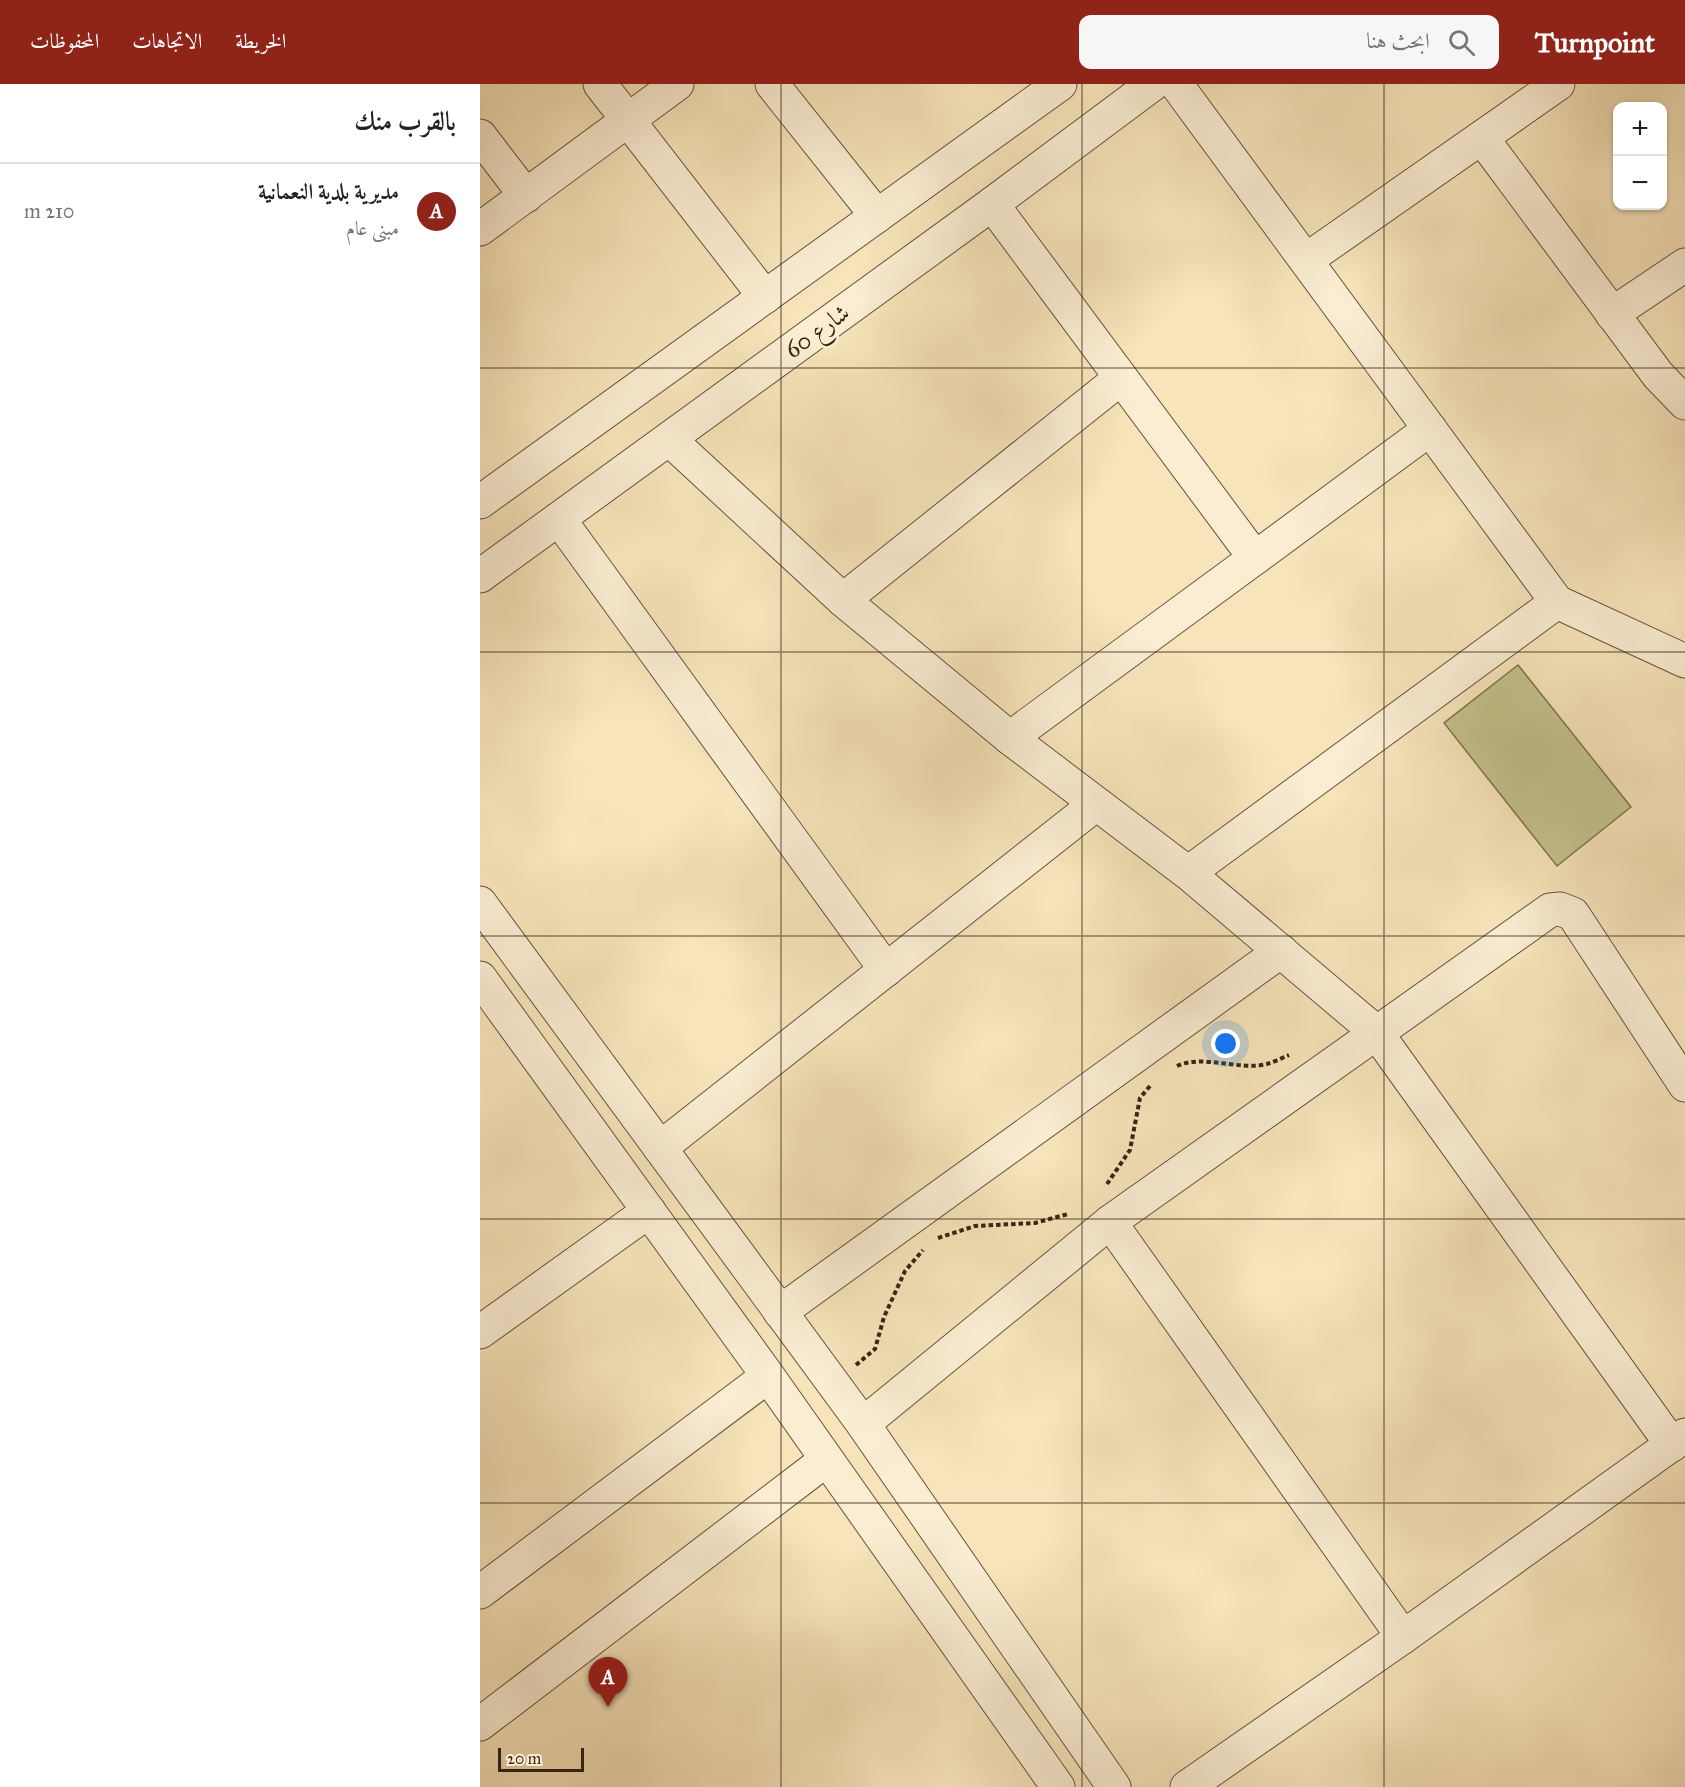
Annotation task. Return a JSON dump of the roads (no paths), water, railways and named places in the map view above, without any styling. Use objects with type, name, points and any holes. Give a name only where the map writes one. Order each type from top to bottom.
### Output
[{"type":"street","points":[[600,84],[765,297]]},
{"type":"street","points":[[480,229],[677,84]]},
{"type":"street","points":[[772,84],[876,216]]},
{"type":"street","points":[[480,502],[1060,84]]},
{"type":"street","name":"شارع 60","points":[[480,576],[992,204],[1153,84]]},
{"type":"street","points":[[1176,84],[1557,602],[1685,661]]},
{"type":"street","points":[[1306,260],[1482,138],[1553,85]]},
{"type":"street","points":[[480,136],[526,195]]},
{"type":"street","points":[[1482,138],[1658,375],[1685,402]]},
{"type":"street","points":[[992,204],[1255,558]]},
{"type":"street","points":[[1612,314],[1685,265]]},
{"type":"street","points":[[843,600],[1121,378]]},
{"type":"street","points":[[1010,738],[1430,429]]},
{"type":"street","points":[[669,439],[843,600],[1010,738],[1188,873],[1376,1032],[1678,1440],[1403,1637],[1187,1787]]},
{"type":"street","points":[[559,519],[886,970]]},
{"type":"street","points":[[1188,873],[1557,602]]},
{"type":"street","points":[[660,1148],[1096,804]]},
{"type":"street","points":[[480,903],[863,1424],[1113,1787]]},
{"type":"street","points":[[863,1424],[1110,1222],[1550,910],[1560,909],[1573,914],[1685,1085]]},
{"type":"street","points":[[780,1312],[1281,951]]},
{"type":"street","points":[[480,978],[768,1376],[1058,1787]]},
{"type":"street","points":[[480,1332],[649,1210]]},
{"type":"street","points":[[1110,1222],[1403,1637]]},
{"type":"street","points":[[480,1592],[768,1376]]},
{"type":"street","points":[[480,1724],[826,1460]]},
{"type":"place","name":"مديرية بلدية النعمانية","points":[[608,1707]]}]
